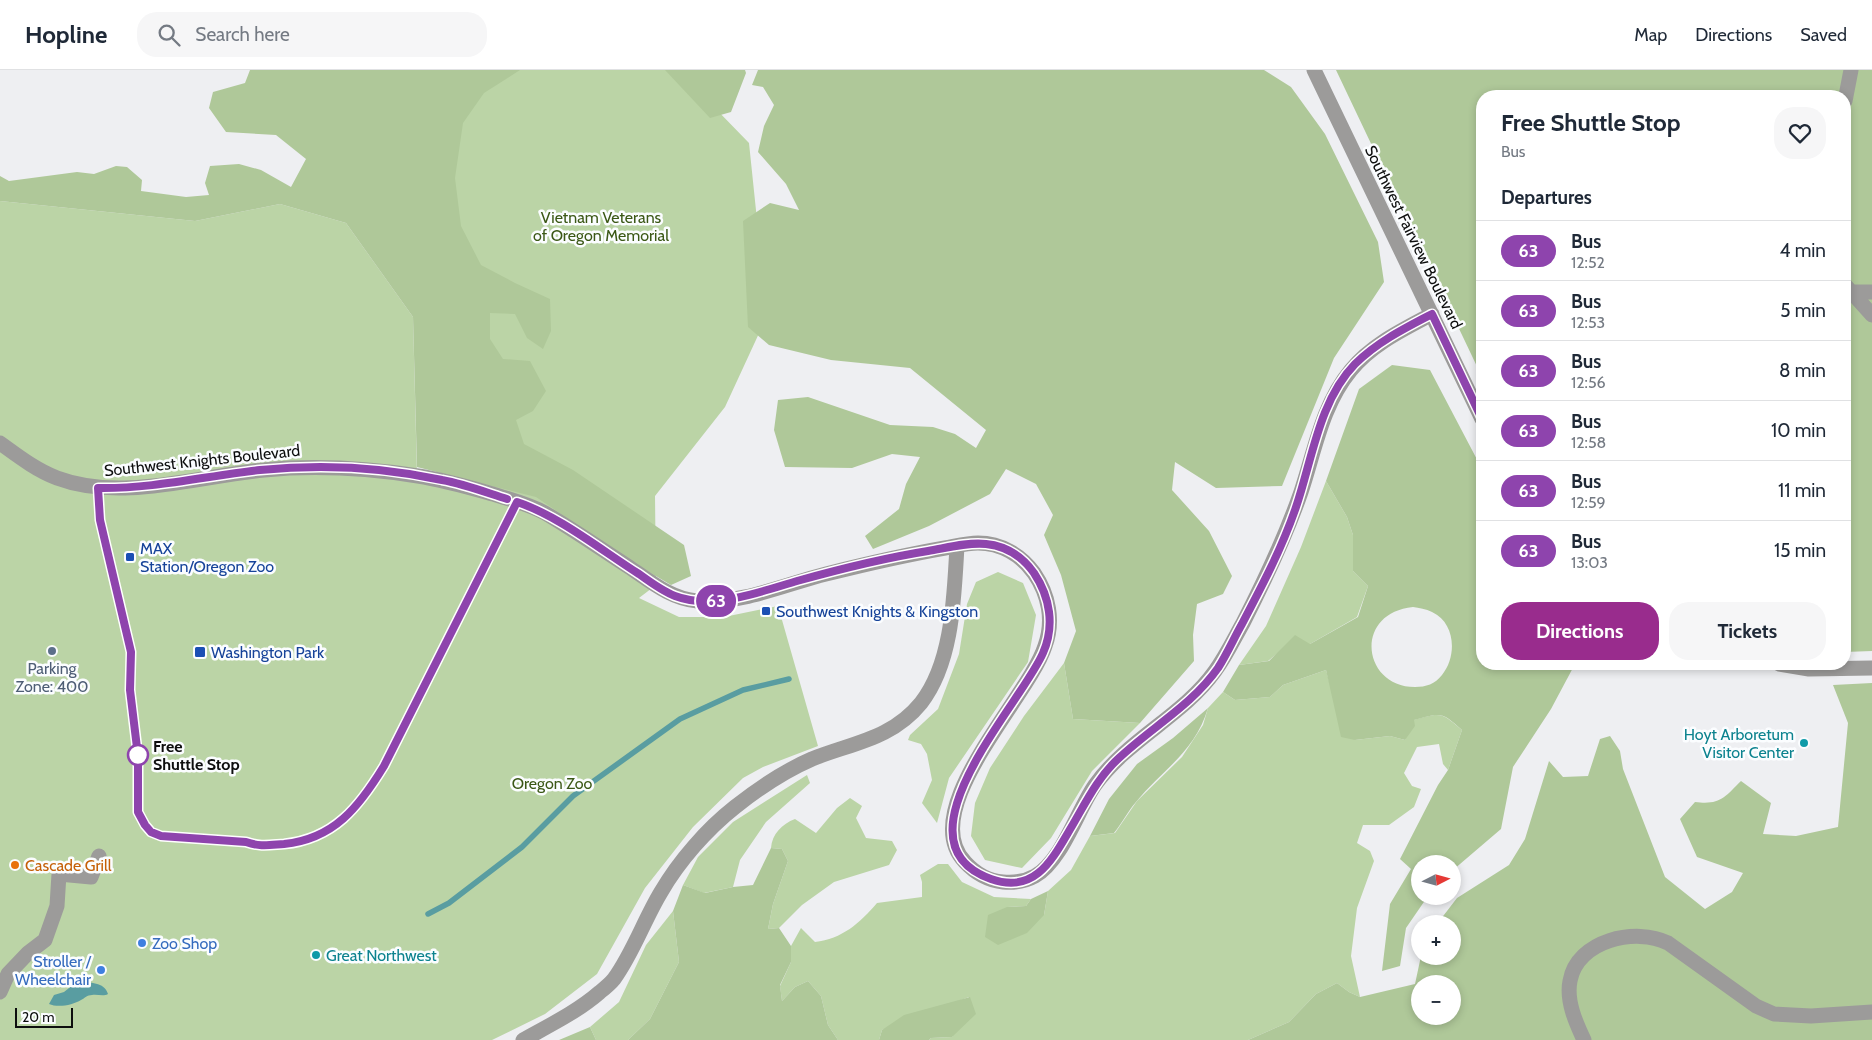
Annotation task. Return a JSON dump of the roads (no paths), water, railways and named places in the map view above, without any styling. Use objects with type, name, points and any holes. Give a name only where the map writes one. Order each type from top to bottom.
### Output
[{"type":"street","name":"Southwest Fairview Boulevard","points":[[1314,70],[1476,406]]},
{"type":"street","points":[[1847,90],[1851,70]]},
{"type":"street","points":[[1851,290],[1872,292]]},
{"type":"street","points":[[1851,294],[1872,315]]},
{"type":"street","name":"Southwest Knights Boulevard","points":[[0,444],[36,468],[58,478],[98,488],[138,487],[259,470],[323,467],[404,474],[442,480],[535,508],[666,592],[697,602],[751,595],[822,575],[913,553],[979,543],[1000,547],[1019,556],[1037,578],[1050,609],[1050,626],[1044,652],[976,759],[960,794],[953,832],[954,844],[958,855],[965,862],[985,877],[1006,883],[1018,882],[1029,879],[1043,871],[1052,860],[1094,786],[1115,761],[1204,686],[1219,666],[1281,547],[1306,479],[1319,431],[1331,399],[1353,366],[1372,350],[1392,336],[1432,314]]},
{"type":"street","points":[[523,1040],[576,1011],[613,980],[661,891],[705,835],[733,808],[759,788],[798,766],[882,735],[904,720],[921,702],[940,667],[949,633],[955,586],[957,546]]},
{"type":"street","points":[[1851,668],[1872,668]]},
{"type":"street","points":[[0,992],[8,974],[28,953],[45,940],[57,906],[59,874],[91,877],[99,856]]},
{"type":"street","points":[[1584,1040],[1575,1021],[1570,1002],[1570,982],[1574,970],[1592,950],[1610,940],[1631,936],[1653,937],[1668,944],[1756,1006],[1774,1014],[1811,1016],[1872,1012]]},
{"type":"water","points":[[79,980],[100,985],[108,994],[89,996],[70,1005],[57,1006],[49,1004],[54,995],[64,992]]},
{"type":"waterway","points":[[428,914],[449,903],[522,847],[573,796],[680,719],[743,690],[789,679]]},
{"type":"place","name":"MAX Station/Oregon Zoo","points":[[130,557]]},
{"type":"place","name":"Southwest Knights & Kingston","points":[[766,611]]},
{"type":"place","name":"Parking Zone: 400","points":[[52,651]]},
{"type":"place","name":"Washington Park","points":[[200,652]]},
{"type":"place","name":"Hoyt Arboretum Visitor Center","points":[[1804,743]]},
{"type":"place","name":"Free Shuttle Stop","points":[[138,755]]},
{"type":"place","name":"Cascade Grill","points":[[15,865]]},
{"type":"place","name":"Zoo Shop","points":[[142,943]]},
{"type":"place","name":"Great Northwest","points":[[316,955]]},
{"type":"place","name":"Stroller / Wheelchair","points":[[101,970]]},
{"type":"park label","name":"Vietnam Veterans of Oregon Memorial","points":[[601,226]]},
{"type":"park label","name":"Oregon Zoo","points":[[552,783]]}]
